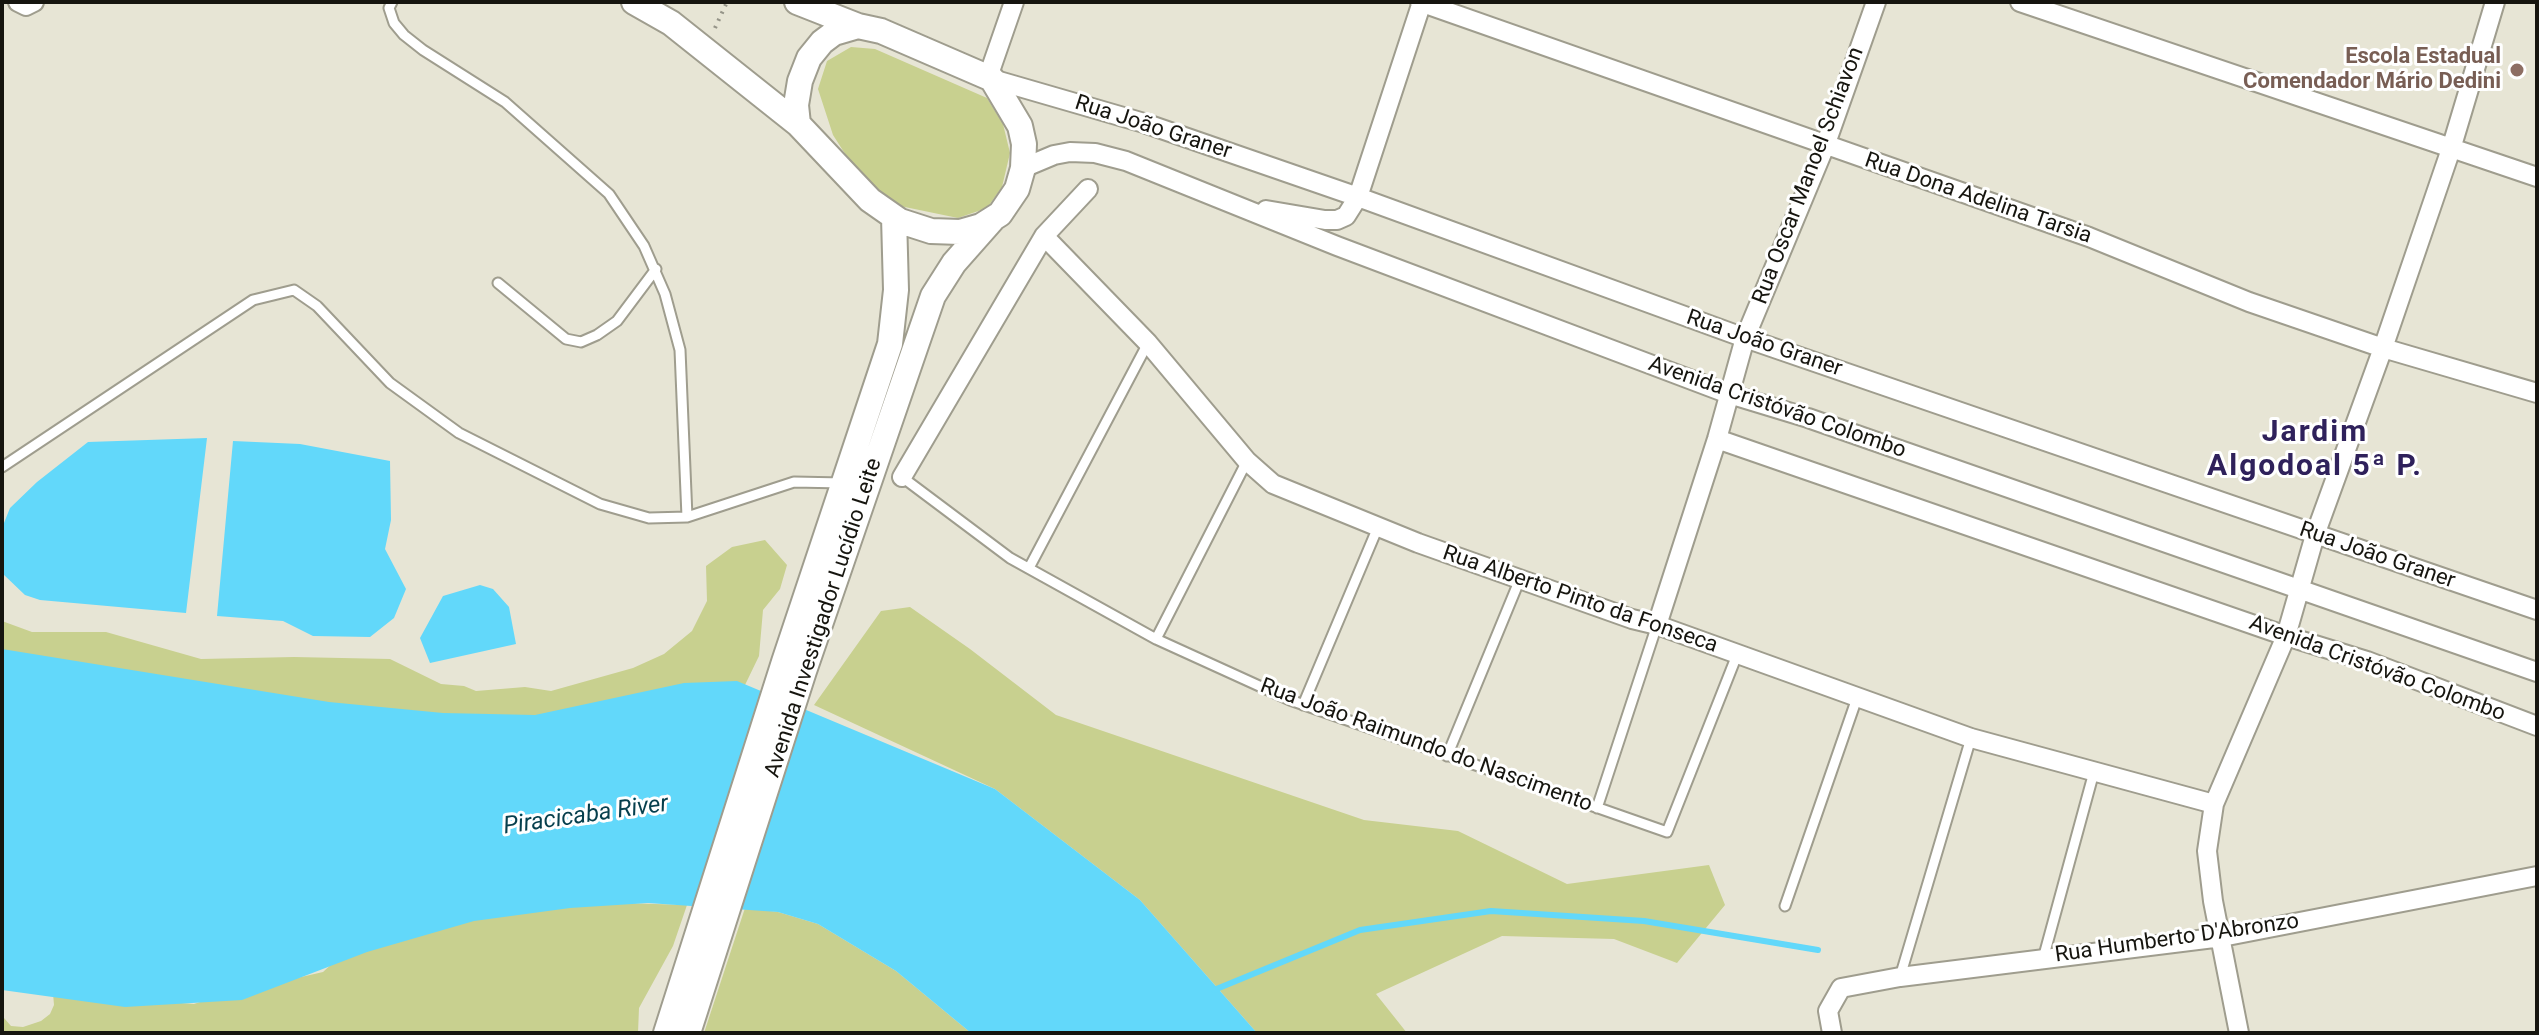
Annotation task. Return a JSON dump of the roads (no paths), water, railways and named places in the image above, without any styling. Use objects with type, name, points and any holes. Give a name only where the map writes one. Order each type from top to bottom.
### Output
[{"type":"main road","points":[[634,2],[671,23],[798,124],[870,200],[894,217],[915,228],[946,232],[981,226],[1000,214],[1017,189],[1023,168],[1024,144],[1020,126],[990,78],[881,31],[858,26],[797,2]]},
{"type":"main road","points":[[798,124],[796,105],[800,81],[809,58],[834,33],[858,26]]},
{"type":"main road","name":"Avenida Investigador Lucídio Leite","points":[[688,1033],[709,937],[794,667],[843,483],[890,344],[896,290],[894,217]]},
{"type":"main road","name":"Avenida Investigador Lucídio Leite","points":[[794,667],[933,296],[954,263],[992,220]]},
{"type":"main road","name":"Avenida Investigador Lucídio Leite","points":[[666,1033],[709,937]]},
{"type":"street","points":[[18,2],[26,6],[34,2]]},
{"type":"street","points":[[990,78],[1014,2]]},
{"type":"street","points":[[1244,208],[1281,211],[1325,220],[1346,216],[1358,197],[1421,2]]},
{"type":"street","name":"Rua Dona Adelina Tarsia","points":[[1421,2],[2089,237],[2249,302],[2383,348],[2537,393]]},
{"type":"street","name":"Rua Oscar Manoel Schiavon","points":[[1657,625],[1717,439],[1745,338],[1825,146],[1876,2]]},
{"type":"street","points":[[2020,2],[2537,177]]},
{"type":"street","points":[[2239,1033],[2213,901],[2207,851],[2214,804],[2286,636],[2315,535],[2451,149],[2495,2]]},
{"type":"street","name":"Rua João Graner","points":[[990,78],[1144,123],[1358,197],[1745,338],[2537,610]]},
{"type":"street","name":"Avenida Cristóvão Colombo","points":[[1023,168],[1070,152],[1095,153],[1126,161],[1729,394],[1808,418],[2537,672]]},
{"type":"street","points":[[902,477],[1044,236],[1088,189]]},
{"type":"street","name":"Rua Alberto Pinto da Fonseca","points":[[1044,236],[1148,343],[1247,461],[1273,484],[1378,527],[1520,579],[1971,738],[2214,804]]},
{"type":"street","name":"Avenida Cristóvão Colombo","points":[[1717,439],[2286,636],[2367,661],[2537,726]]},
{"type":"street","name":"Rua Humberto D'Abronzo","points":[[1832,1033],[1828,1011],[1841,988],[1900,977],[2222,937],[2537,876]]},
{"type":"lane","points":[[392,2],[389,8],[394,23],[404,35],[505,102],[609,194],[644,246],[665,294],[680,350],[687,517]]},
{"type":"lane","points":[[498,283],[566,339],[581,342],[617,321],[656,269]]},
{"type":"lane","points":[[2,467],[253,300],[294,290],[317,306],[390,383],[459,433],[600,504],[649,518],[687,517],[794,482],[843,483]]},
{"type":"lane","points":[[1029,568],[1148,343]]},
{"type":"lane","points":[[1156,639],[1247,461]]},
{"type":"lane","name":"Rua João Raimundo do Nascimento","points":[[902,477],[1010,558],[1156,639],[1303,705],[1667,832],[1737,655]]},
{"type":"lane","points":[[1303,705],[1378,527]]},
{"type":"lane","points":[[1447,756],[1520,579]]},
{"type":"lane","points":[[1597,808],[1657,625]]},
{"type":"lane","points":[[1785,906],[1857,698]]},
{"type":"lane","points":[[1900,977],[1971,738]]},
{"type":"lane","points":[[2043,959],[2094,772]]},
{"type":"water","points":[[207,438],[186,613],[40,600],[25,595],[3,574],[2,528],[10,508],[37,482],[88,442]]},
{"type":"water","points":[[233,441],[300,444],[390,461],[391,520],[385,549],[406,589],[394,618],[370,637],[313,636],[283,621],[217,616]]},
{"type":"water","points":[[480,585],[493,589],[509,607],[516,644],[430,663],[420,638],[443,596]]},
{"type":"water","name":"Piracicaba River","points":[[2,649],[329,702],[443,713],[535,715],[684,683],[737,681],[995,789],[1140,900],[1257,1033],[971,1033],[896,971],[818,924],[778,912],[648,903],[570,908],[474,921],[367,952],[242,1000],[125,1007],[2,990]]},
{"type":"waterway","points":[[1214,990],[1360,930],[1491,911],[1644,921],[1818,950]]},
{"type":"place","name":"Escola Estadual Comendador Mário Dedini","points":[[2517,70]]},
{"type":"district","name":"Jardim Algodoal 5ª P.","points":[[2315,450]]}]
